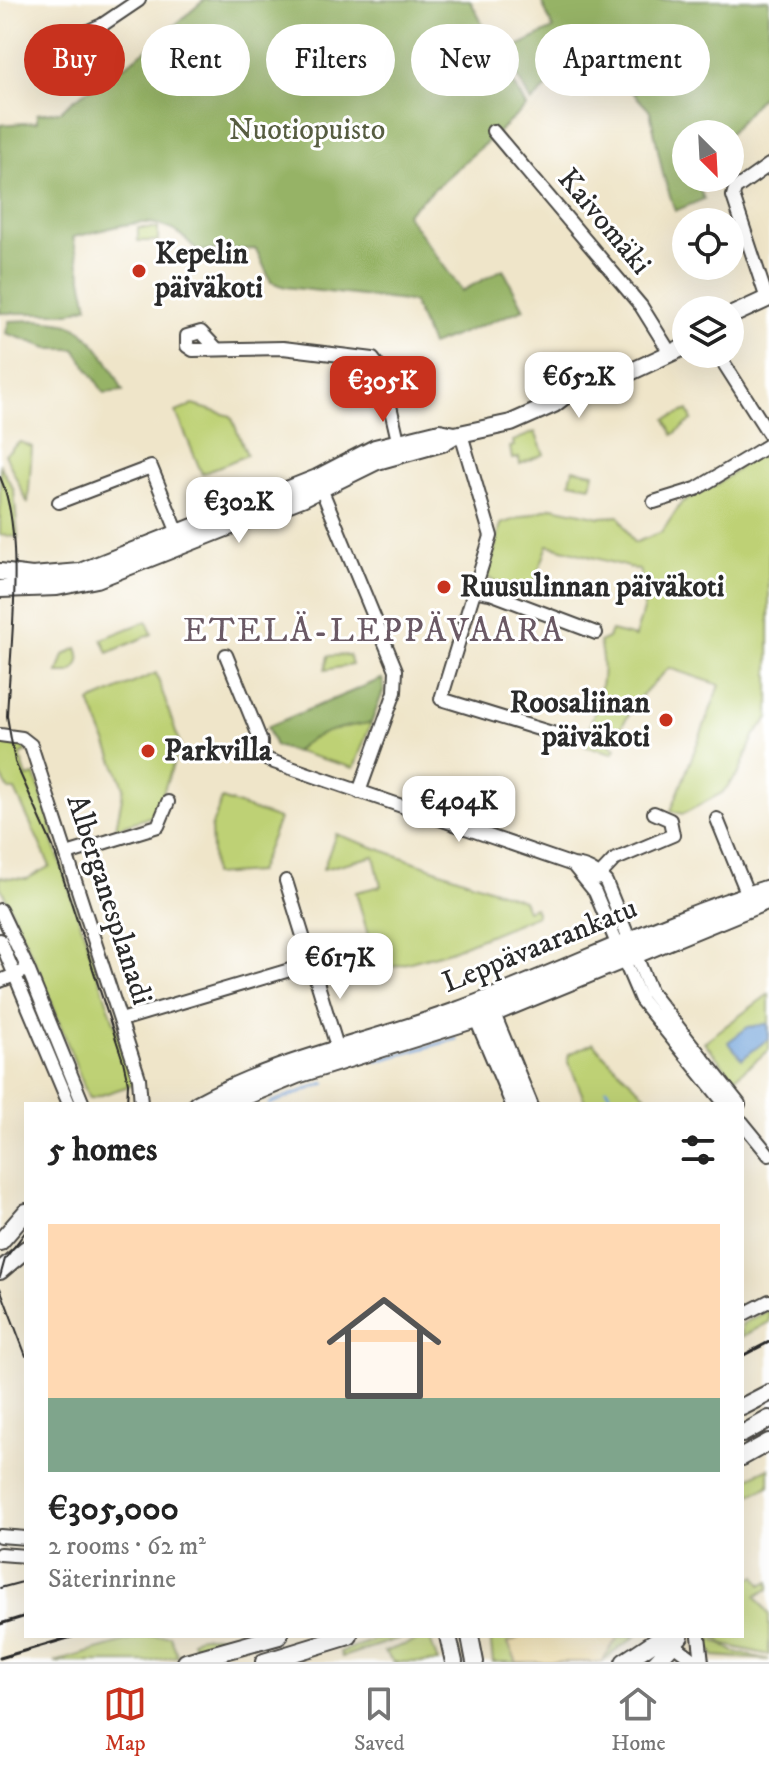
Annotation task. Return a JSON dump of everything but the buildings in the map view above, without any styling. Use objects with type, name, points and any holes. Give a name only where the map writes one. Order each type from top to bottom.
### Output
[{"type":"main road","points":[[744,310],[768,299]]},
{"type":"main road","points":[[669,351],[672,348]]},
{"type":"main road","points":[[0,589],[76,584],[319,483],[399,446],[442,443],[458,435],[511,423],[554,404],[567,403],[672,350]]},
{"type":"main road","points":[[0,572],[32,576],[80,572],[181,540]]},
{"type":"main road","name":"Leppävaarankatu","points":[[232,1102],[337,1057],[484,1011],[750,900],[769,888]]},
{"type":"main road","name":"Leppävaarankatu","points":[[750,900],[769,900]]},
{"type":"main road","points":[[484,1011],[513,1102]]},
{"type":"main road","points":[[484,1011],[528,1102]]},
{"type":"main road","name":"Leppävaarankatu","points":[[201,1102],[284,1064],[337,1057]]},
{"type":"main road","points":[[0,1242],[24,1214]]},
{"type":"main road","points":[[0,1271],[24,1251]]},
{"type":"main road","points":[[744,1406],[769,1393]]},
{"type":"main road","points":[[744,1433],[769,1419]]},
{"type":"main road","points":[[744,1456],[769,1442]]},
{"type":"main road","points":[[186,1662],[272,1638]]},
{"type":"main road","points":[[264,1662],[342,1638]]},
{"type":"main road","points":[[448,1638],[454,1662]]},
{"type":"main road","points":[[470,1638],[475,1662]]},
{"type":"main road","points":[[624,1662],[667,1648]]},
{"type":"street","points":[[103,24],[139,0]]},
{"type":"street","name":"Kaivomäki","points":[[493,131],[641,306],[669,351]]},
{"type":"street","points":[[768,299],[733,196],[735,189],[769,165]]},
{"type":"street","points":[[217,349],[283,348],[371,358],[381,369],[399,446]]},
{"type":"street","points":[[727,368],[769,434]]},
{"type":"street","points":[[458,435],[491,530],[441,699],[565,737]]},
{"type":"street","points":[[654,502],[696,489],[769,445]]},
{"type":"street","points":[[59,502],[73,500],[151,467],[181,540]]},
{"type":"street","points":[[319,483],[396,670],[395,692],[359,792]]},
{"type":"street","points":[[473,590],[596,633]]},
{"type":"street","points":[[226,655],[261,741],[261,753],[268,760],[573,865],[595,880],[606,882],[641,1000],[723,1102]]},
{"type":"street","name":"Alberganesplanadi","points":[[0,735],[22,738],[31,745],[121,1020],[141,1088],[141,1102]]},
{"type":"street","points":[[67,854],[158,826],[168,802]]},
{"type":"street","points":[[595,880],[614,860],[673,835],[670,820],[654,813]]},
{"type":"street","points":[[717,819],[750,900]]},
{"type":"street","points":[[286,881],[337,1057]]},
{"type":"street","points":[[0,910],[28,969],[82,1102]]},
{"type":"street","points":[[0,940],[68,1102]]},
{"type":"street","points":[[627,950],[659,1005],[737,1102]]},
{"type":"street","points":[[121,1020],[310,964]]},
{"type":"street","points":[[0,981],[28,969]]},
{"type":"street","points":[[744,1124],[769,1155]]},
{"type":"street","points":[[744,1314],[769,1301]]},
{"type":"street","points":[[0,1536],[24,1538]]},
{"type":"street","points":[[0,1554],[24,1556]]},
{"type":"street","points":[[667,1648],[699,1662],[699,1638]]},
{"type":"green space","name":"Nuotiopuisto","points":[[204,0],[470,0],[483,24],[411,24],[411,96],[519,94],[526,107],[406,214],[462,291],[503,269],[524,309],[431,345],[413,302],[285,287],[271,282],[256,249],[197,251],[169,228],[140,223],[73,237],[88,306],[69,313],[0,313],[0,125],[37,122],[37,114],[61,111],[79,96],[125,96],[125,66],[141,54],[141,96],[250,96],[250,24],[176,24]]},
{"type":"green space","points":[[541,0],[769,0],[769,88],[741,120],[672,120],[672,192],[701,192],[704,199],[674,208],[663,174],[650,111],[636,96],[710,96],[710,24],[551,24]]},
{"type":"green space","points":[[535,38],[535,96],[538,96],[531,102],[519,79],[519,45]]},
{"type":"green space","points":[[138,228],[158,228],[158,241],[138,241]]},
{"type":"green space","points":[[9,321],[68,324],[86,335],[108,362],[123,391],[104,393],[75,349],[51,349],[6,333]]},
{"type":"green space","points":[[193,405],[231,416],[247,455],[202,474],[176,412]]},
{"type":"green space","points":[[688,410],[692,420],[673,435],[666,419]]},
{"type":"green space","points":[[535,432],[544,454],[520,464],[519,458],[512,459],[510,447],[514,446],[513,441]]},
{"type":"green space","points":[[20,442],[32,447],[28,504],[5,454]]},
{"type":"green space","points":[[758,453],[769,464],[769,718],[754,736],[739,773],[722,793],[683,814],[671,811],[720,685],[669,668],[641,696],[610,744],[616,748],[613,753],[585,746],[602,683],[599,642],[608,638],[611,631],[635,637],[647,596],[639,570],[548,545],[530,595],[487,578],[501,524],[553,507],[600,517],[619,516],[634,543],[662,532],[682,502],[718,484]]},
{"type":"green space","points":[[0,465],[14,490],[18,537],[0,535]]},
{"type":"green space","points":[[573,469],[594,473],[591,486],[570,482]]},
{"type":"green space","points":[[147,621],[152,634],[108,653],[102,639]]},
{"type":"green space","points":[[77,648],[79,662],[76,668],[70,673],[58,673],[64,655]]},
{"type":"green space","points":[[349,655],[352,665],[325,670],[328,656]]},
{"type":"green space","points":[[156,673],[180,745],[155,815],[116,828],[124,787],[90,702]]},
{"type":"green space","points":[[382,679],[384,689],[354,768],[275,746],[267,727]]},
{"type":"green space","points":[[382,679],[384,689],[371,723],[320,735],[295,752],[275,746],[267,727]]},
{"type":"green space","points":[[0,743],[21,745],[27,752],[20,755],[27,777],[35,775],[55,836],[52,838],[135,1084],[89,1099],[40,973],[0,886],[0,877],[27,879],[50,866],[15,790],[9,790],[0,774]]},
{"type":"green space","points":[[222,799],[279,819],[258,872],[213,875],[211,828]]},
{"type":"green space","points":[[336,834],[523,900],[527,910],[534,907],[537,915],[450,951],[378,971],[356,892],[381,886],[374,856],[323,869]]},
{"type":"green space","points":[[769,994],[769,1050],[734,1078],[704,1042]]},
{"type":"green space","points":[[593,1043],[652,1102],[585,1102],[568,1060],[569,1054]]},
{"type":"green space","points":[[769,1310],[769,1322],[744,1336],[744,1323]]},
{"type":"green space","points":[[769,1468],[769,1486],[744,1498],[744,1480]]},
{"type":"green space","points":[[744,1571],[748,1579],[756,1576],[761,1585],[769,1581],[769,1589],[756,1596],[769,1615],[769,1655],[725,1645],[716,1638],[744,1638]]},
{"type":"green space","points":[[139,1638],[171,1638],[178,1656],[148,1662],[55,1662]]},
{"type":"green space","points":[[197,1638],[232,1639],[196,1652],[192,1641]]},
{"type":"green space","points":[[379,1638],[400,1638],[342,1657],[340,1652]]},
{"type":"green space","points":[[430,1638],[438,1662],[394,1662],[384,1652]]},
{"type":"green space","points":[[490,1638],[518,1638],[508,1643],[517,1662],[493,1662]]},
{"type":"green space","points":[[618,1638],[633,1638],[601,1662]]},
{"type":"green space","points":[[710,1638],[735,1652],[769,1660],[714,1656],[705,1639]]},
{"type":"sand","points":[[518,1638],[618,1638],[601,1662],[517,1662],[508,1643]]},
{"type":"water","points":[[768,1024],[769,1038],[742,1059],[728,1042],[748,1027]]},
{"type":"waterway","points":[[377,1061],[456,1039]]},
{"type":"waterway","points":[[274,1102],[325,1083]]},
{"type":"waterway","points":[[606,1088],[615,1102]]},
{"type":"tram line","points":[[0,477],[8,501],[14,560],[7,716],[15,762],[53,847],[123,1061],[128,1083],[127,1102]]},
{"type":"tram line","points":[[0,1277],[5,1259],[24,1234]]},
{"type":"tram line","points":[[0,1288],[24,1351]]},
{"type":"tram line","points":[[0,1588],[24,1582]]},
{"type":"railway","points":[[744,1355],[769,1342]]},
{"type":"railway","points":[[0,1624],[24,1617]]},
{"type":"railway","points":[[0,1658],[68,1638]]},
{"type":"place","name":"Kepelin päiväkoti","points":[[139,271]]},
{"type":"place","name":"Ruusulinnan päiväkoti","points":[[444,587]]},
{"type":"place","name":"Roosaliinan päiväkoti","points":[[666,720]]},
{"type":"place","name":"Parkvilla","points":[[148,751]]},
{"type":"district","name":"ETELÄ-LEPPÄVAARA","points":[[374,631]]}]
